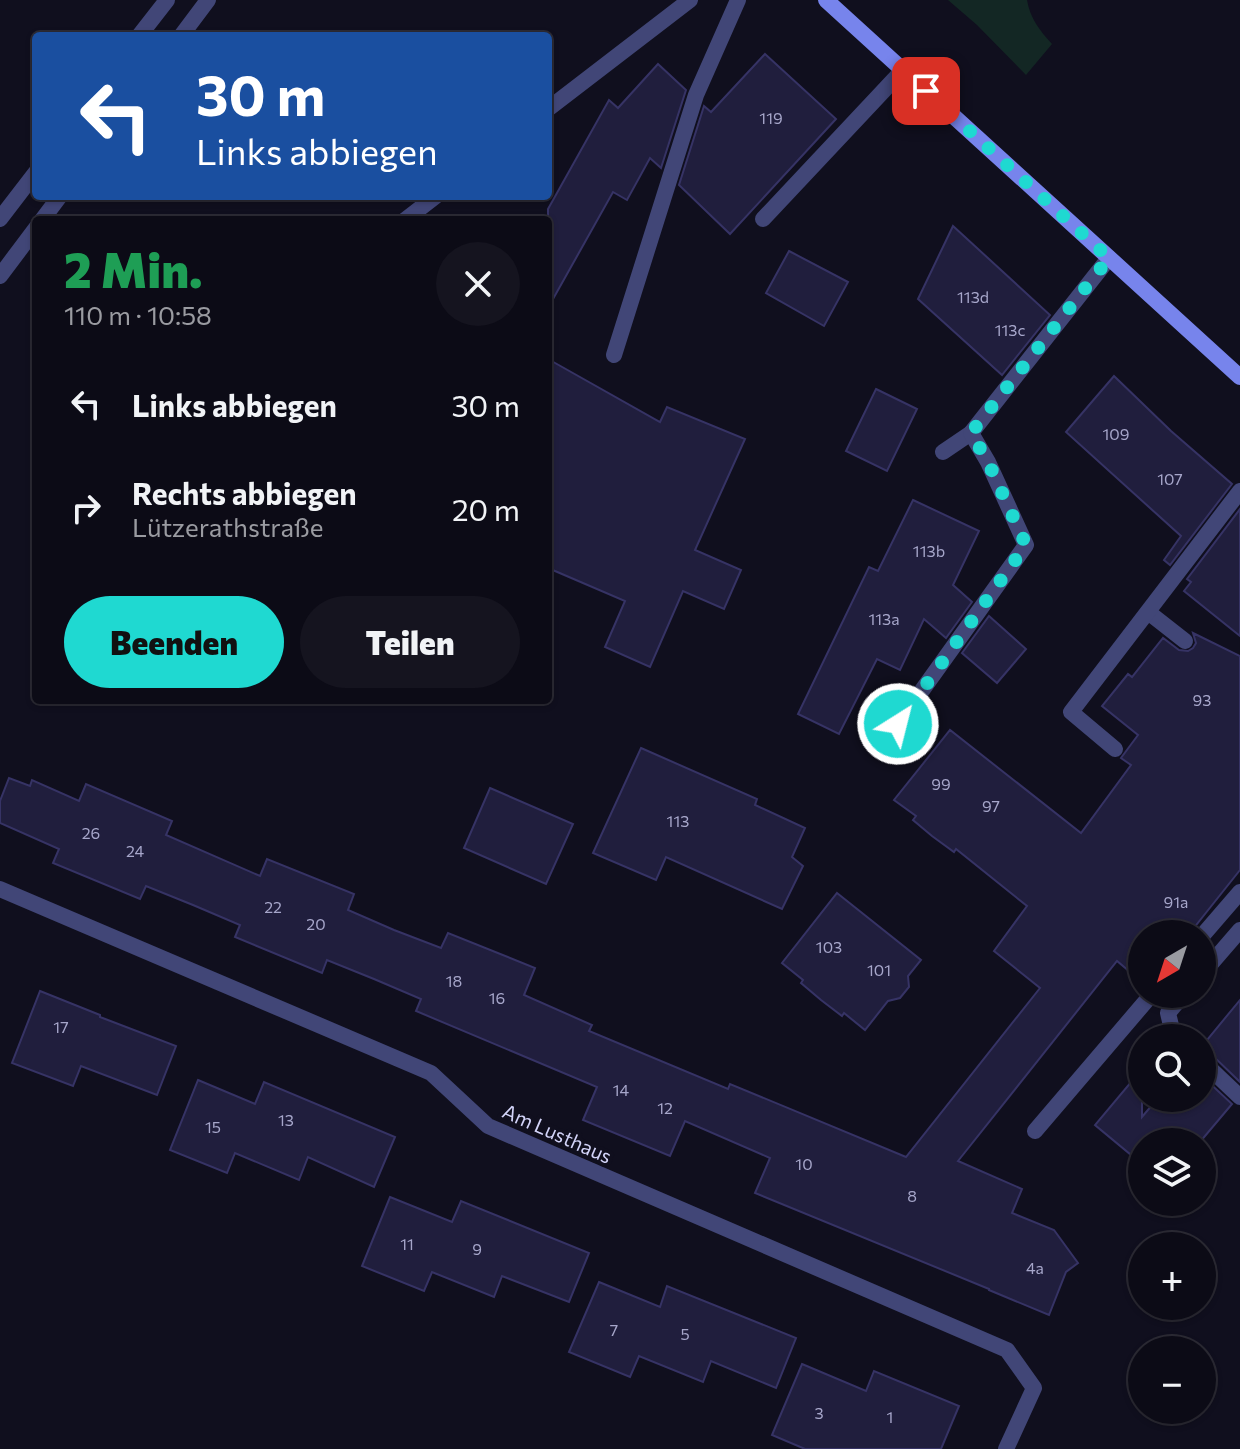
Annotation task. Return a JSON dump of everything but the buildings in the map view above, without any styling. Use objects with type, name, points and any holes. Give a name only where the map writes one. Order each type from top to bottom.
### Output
[{"type":"street","points":[[142,32],[167,0]]},
{"type":"street","points":[[184,32],[208,0]]},
{"type":"street","points":[[552,106],[690,0]]},
{"type":"street","points":[[614,355],[696,95],[738,0]]},
{"type":"street","points":[[826,0],[1240,377]]},
{"type":"street","points":[[763,219],[903,70]]},
{"type":"street","points":[[0,219],[32,177]]},
{"type":"street","points":[[410,216],[431,200]]},
{"type":"street","points":[[0,276],[32,233]]},
{"type":"street","points":[[943,452],[971,433],[1109,258]]},
{"type":"street","points":[[870,721],[898,724],[1026,545],[988,462],[971,433]]},
{"type":"street","points":[[1115,749],[1071,712],[1240,491]]},
{"type":"street","points":[[1148,612],[1185,641]]},
{"type":"street","name":"Am Lusthaus","points":[[0,889],[431,1073],[488,1126],[1007,1350],[1034,1388],[1006,1449]]},
{"type":"street","points":[[1216,920],[1240,892]]},
{"type":"street","points":[[1216,958],[1240,930]]},
{"type":"street","points":[[1035,1131],[1140,1008]]},
{"type":"street","points":[[1216,1074],[1240,1097]]},
{"type":"green space","points":[[948,0],[1027,0],[1036,24],[1052,44],[1026,75]]},
{"type":"route","points":[[898,724],[1026,545],[988,462],[971,433],[1109,258],[926,91]]}]
